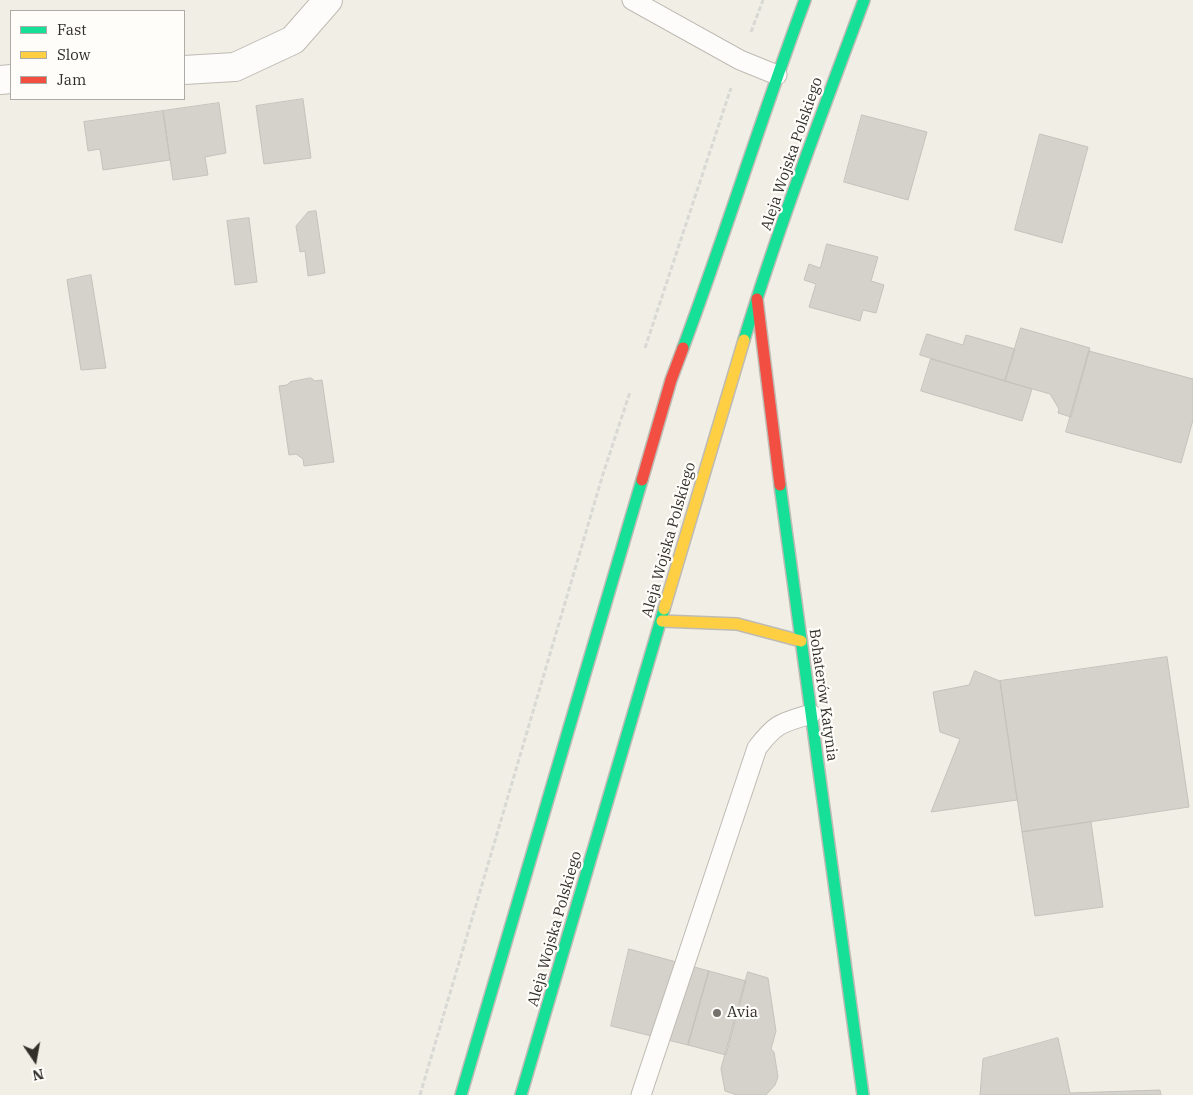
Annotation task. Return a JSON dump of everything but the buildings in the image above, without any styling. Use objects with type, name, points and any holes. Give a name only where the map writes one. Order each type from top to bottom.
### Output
[{"type":"main road","points":[[461,1095],[671,380],[716,258],[777,75],[805,0]]},
{"type":"main road","name":"Aleja Wojska Polskiego","points":[[521,1095],[757,299],[814,135],[864,0]]},
{"type":"main road","name":"Bohaterów Katynia","points":[[757,299],[862,1095]]},
{"type":"main road","points":[[662,621],[737,624],[801,641]]},
{"type":"street","points":[[185,70],[236,67],[293,40],[328,0]]},
{"type":"lane","points":[[632,0],[724,52],[777,75]]},
{"type":"lane","points":[[642,1095],[756,748],[770,730],[781,723],[811,714]]},
{"type":"traffic: fast","points":[[683,348],[805,0]]},
{"type":"traffic: fast","points":[[744,340],[786,212],[864,0]]},
{"type":"traffic: fast","points":[[461,1095],[642,480]]},
{"type":"traffic: fast","points":[[780,485],[863,1095]]},
{"type":"traffic: fast","points":[[521,1095],[664,609]]},
{"type":"traffic: slow","points":[[664,609],[744,340]]},
{"type":"traffic: slow","points":[[662,621],[737,624],[801,641]]},
{"type":"traffic: jam","points":[[757,299],[780,485]]},
{"type":"traffic: jam","points":[[642,480],[671,380],[683,348]]},
{"type":"place","name":"Avia","points":[[717,1013]]}]
